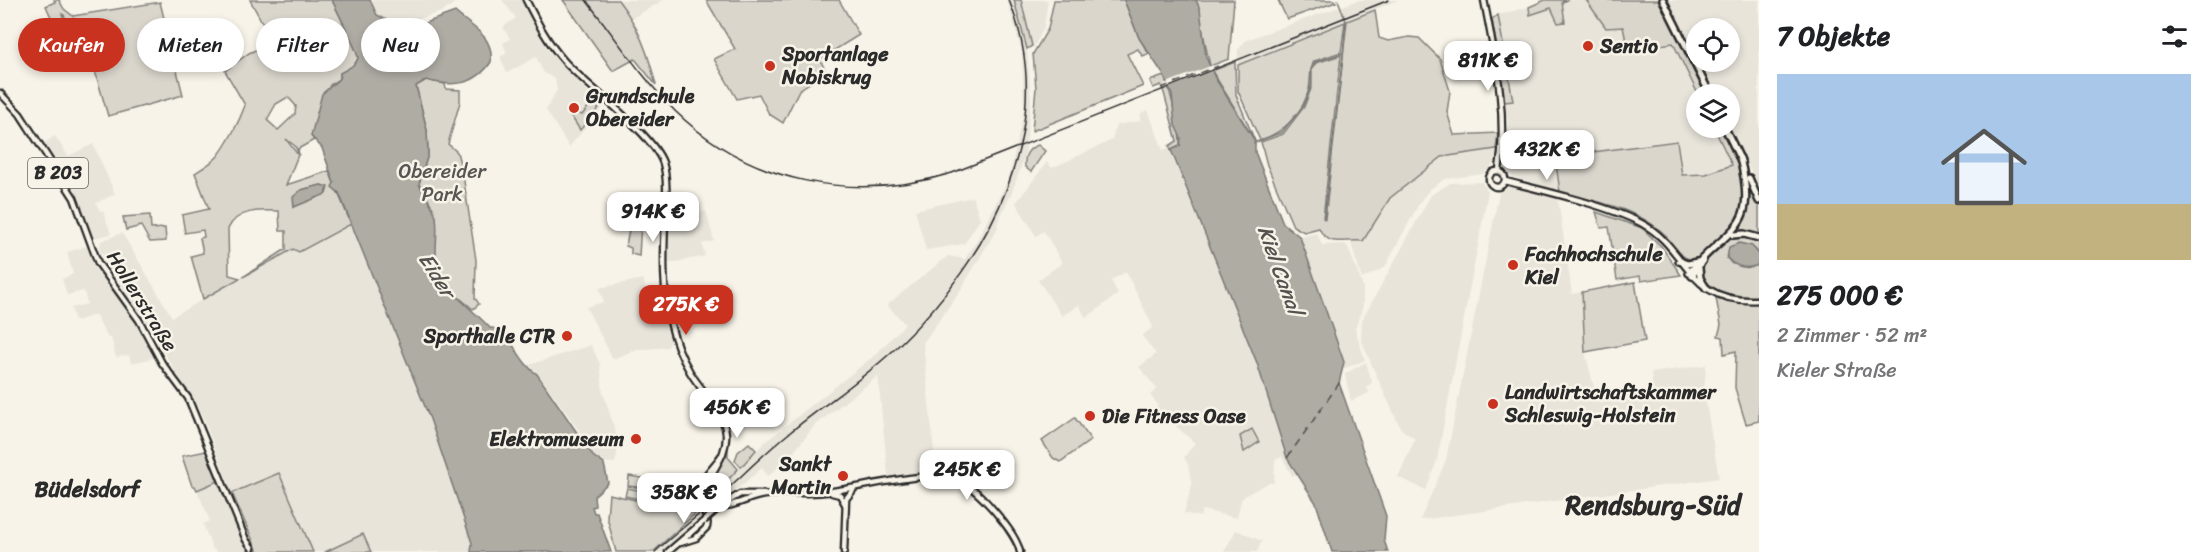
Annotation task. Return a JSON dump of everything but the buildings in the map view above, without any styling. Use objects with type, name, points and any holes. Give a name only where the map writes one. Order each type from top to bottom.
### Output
[{"type":"highway","points":[[1663,0],[1705,84]]},
{"type":"highway","points":[[1730,138],[1759,201]]},
{"type":"highway","points":[[1679,261],[1692,264],[1742,224],[1749,204],[1749,189],[1740,158]]},
{"type":"highway","points":[[1728,236],[1744,234],[1759,238]]},
{"type":"highway","points":[[1703,257],[1699,268],[1700,278],[1706,288]]},
{"type":"highway","points":[[1691,275],[1703,257]]},
{"type":"highway","points":[[1691,275],[1699,268]]},
{"type":"main road","points":[[526,0],[544,34],[560,56],[648,140],[659,155],[666,180],[663,277],[670,322],[690,373],[720,414],[726,435],[724,452],[704,481],[697,496],[707,517],[706,527],[681,546],[677,552],[668,552]]},
{"type":"main road","points":[[1484,0],[1503,117],[1503,144],[1498,171]]},
{"type":"main road","name":"Hollerstraße","points":[[0,93],[20,114],[74,198],[98,263],[139,320],[165,368],[184,390],[253,550]]},
{"type":"main road","points":[[1498,171],[1504,176],[1505,181]]},
{"type":"main road","points":[[1498,171],[1491,174],[1491,184],[1498,187],[1505,181]]},
{"type":"main road","points":[[1505,181],[1630,218],[1645,225],[1664,241],[1691,275],[1706,288],[1732,299],[1759,300]]},
{"type":"main road","points":[[668,552],[722,505],[740,494],[826,492],[893,482],[955,478],[970,487],[1011,531],[1020,552]]},
{"type":"main road","points":[[704,481],[706,493],[713,504],[728,506],[767,494]]},
{"type":"main road","points":[[844,552],[845,508],[848,494],[856,489]]},
{"type":"main road","points":[[826,492],[840,495],[845,508]]},
{"type":"main road","points":[[680,543],[693,539]]},
{"type":"main road","points":[[1016,552],[1018,544]]},
{"type":"shaded area","points":[[370,0],[458,0],[444,11],[422,18],[383,18],[377,15]]},
{"type":"shaded area","points":[[502,0],[521,0],[549,52],[603,107],[569,147],[546,110],[557,90],[555,79],[544,73],[536,57],[507,73],[500,57],[507,53],[503,43],[510,39],[503,27],[516,18]]},
{"type":"shaded area","points":[[618,0],[664,0],[632,18]]},
{"type":"shaded area","points":[[1007,0],[1014,0],[1027,49],[1031,99],[1025,155],[1012,192],[997,224],[998,227],[960,291],[923,343],[936,471],[888,476],[878,376],[815,425],[788,459],[768,476],[762,468],[662,552],[653,552],[695,514],[764,443],[875,355],[905,324],[887,305],[948,256],[965,259],[976,242],[1009,178],[1024,110],[1022,52]]},
{"type":"shaded area","points":[[1021,0],[1048,0],[1044,27],[1033,49]]},
{"type":"shaded area","points":[[1359,0],[1398,0],[1238,65],[1238,50],[1246,40]]},
{"type":"shaded area","points":[[1586,0],[1606,27],[1623,27],[1638,41],[1673,43],[1693,84],[1686,84],[1686,138],[1719,138],[1732,165],[1706,174],[1682,176],[1678,141],[1555,157],[1560,192],[1511,176],[1504,166],[1508,123],[1505,102],[1513,100],[1498,15],[1529,7],[1531,15],[1551,8],[1558,23],[1565,21],[1562,2]]},
{"type":"shaded area","points":[[1668,0],[1759,0],[1759,189],[1736,138],[1740,138],[1740,84],[1710,84],[1704,72],[1740,72],[1740,18],[1686,18],[1686,37]]},
{"type":"shaded area","points":[[1148,110],[1163,150],[1169,148],[1257,363],[1287,458],[1296,474],[1292,476],[1282,457],[1275,460],[1274,483],[1268,483],[1246,495],[1241,500],[1237,518],[1202,510],[1200,517],[1184,513],[1192,485],[1184,457],[1195,443],[1155,408],[1158,405],[1150,395],[1157,389],[1139,367],[1156,354],[1142,336],[1153,327],[1126,272],[1111,280],[1118,294],[1086,318],[1079,305],[1062,316],[1038,280],[1062,263],[1044,231],[1036,236],[1016,203],[1047,162],[1052,168],[1112,140],[1116,125],[1140,121],[1141,113]]},
{"type":"shaded area","points":[[55,136],[68,156],[93,144],[115,194],[96,203],[100,211],[103,211],[111,234],[94,238],[72,184],[44,143]]},
{"type":"shaded area","points":[[1496,149],[1494,164],[1483,174],[1445,179],[1430,189],[1421,200],[1385,267],[1362,279],[1350,240],[1363,240],[1390,198],[1442,157]]},
{"type":"shaded area","points":[[1482,182],[1488,192],[1437,460],[1426,490],[1398,477],[1415,439],[1401,429],[1376,375],[1361,339],[1362,320],[1431,195],[1450,183]]},
{"type":"shaded area","points":[[1510,186],[1558,199],[1572,294],[1582,292],[1585,352],[1598,403],[1654,396],[1651,373],[1706,365],[1704,392],[1719,478],[1420,520],[1446,460],[1499,193]]},
{"type":"shaded area","points":[[973,197],[980,219],[964,244],[926,250],[915,210]]},
{"type":"shaded area","points":[[706,211],[714,241],[702,244],[705,256],[671,263],[668,260],[669,222]]},
{"type":"shaded area","points":[[351,224],[430,419],[472,543],[471,552],[371,552],[363,534],[325,552],[313,552],[279,473],[232,493],[201,412],[99,249],[101,241],[122,233],[172,317],[293,249],[299,252]]},
{"type":"shaded area","points":[[1317,233],[1322,245],[1345,244],[1348,247],[1363,287],[1363,306],[1355,329],[1365,360],[1343,369],[1344,361],[1300,237]]},
{"type":"shaded area","points":[[87,246],[94,267],[137,322],[154,358],[131,363],[129,355],[116,357],[111,337],[108,338],[96,315],[75,321],[71,308],[87,304],[84,291],[67,295],[62,279],[73,274],[67,252]]},
{"type":"shaded area","points":[[643,279],[647,295],[658,294],[670,342],[668,347],[635,350],[613,359],[586,307],[604,302],[599,288]]},
{"type":"shaded area","points":[[591,345],[600,364],[603,392],[619,443],[615,463],[604,462],[593,455],[578,429],[536,371],[529,365]]},
{"type":"shaded area","points":[[1366,362],[1372,382],[1367,387],[1369,393],[1351,401],[1345,374]]},
{"type":"shaded area","points":[[218,481],[249,552],[217,552],[212,548],[203,524],[210,521],[197,490]]},
{"type":"shaded area","points":[[1236,530],[1262,541],[1257,552],[1224,552]]},
{"type":"green space","points":[[54,0],[59,0],[64,9],[73,16],[160,2],[164,18],[137,18],[137,72],[177,72],[183,95],[108,116],[95,72],[125,72],[125,18],[66,18],[62,14],[64,18],[51,18],[46,6],[55,2]]},
{"type":"green space","points":[[250,0],[332,0],[341,18],[260,18]]},
{"type":"green space","points":[[563,0],[618,0],[632,20],[642,41],[656,85],[635,59],[613,71]]},
{"type":"green space","name":"Sportanlage Nobiskrug","points":[[706,0],[839,0],[859,35],[820,59],[826,72],[799,90],[783,123],[769,114],[759,94],[737,99],[714,59],[735,49]]},
{"type":"green space","points":[[1014,0],[1021,0],[1032,46],[1027,49]]},
{"type":"green space","points":[[1054,0],[1124,0],[1139,38],[1149,54],[1142,56],[1138,49],[1127,54],[1143,86],[1032,131],[1036,88],[1033,54],[1048,29]]},
{"type":"green space","points":[[1196,0],[1234,0],[1229,59],[1210,66]]},
{"type":"green space","points":[[1278,0],[1335,0],[1336,2],[1287,19]]},
{"type":"green space","points":[[1545,0],[1568,0],[1562,2],[1565,22],[1558,23],[1551,8],[1530,15],[1529,7]]},
{"type":"green space","points":[[1586,0],[1659,0],[1686,55],[1686,70],[1673,43],[1640,48],[1638,41],[1626,41],[1623,27],[1606,28]]},
{"type":"green space","points":[[1375,10],[1379,38],[1388,41],[1409,37],[1419,38],[1440,59],[1450,91],[1447,112],[1454,135],[1498,133],[1496,149],[1442,157],[1390,198],[1363,241],[1337,241],[1327,238],[1319,228],[1304,232],[1293,226],[1267,165],[1261,142],[1283,134],[1304,107],[1312,86],[1312,70],[1316,63],[1341,55],[1323,218],[1325,219],[1347,21]]},
{"type":"green space","points":[[1498,15],[1513,101],[1505,102],[1492,19]]},
{"type":"green space","points":[[1345,22],[1341,52],[1314,61],[1309,89],[1297,114],[1277,133],[1260,140],[1238,91],[1238,65]]},
{"type":"green space","points":[[349,35],[358,58],[349,68]]},
{"type":"green space","points":[[256,50],[256,72],[342,72],[340,78],[330,85],[311,136],[314,140],[298,149],[299,155],[295,146],[286,139],[298,155],[286,185],[329,171],[351,224],[299,252],[293,249],[243,277],[286,249],[286,231],[280,231],[279,211],[257,211],[243,214],[232,222],[228,229],[229,275],[240,278],[203,299],[191,256],[203,253],[200,238],[204,237],[203,230],[185,233],[182,215],[209,209],[195,173],[218,156],[240,117],[245,105],[226,72],[244,72],[244,57]],"holes":[[[288,97],[296,106],[295,114],[278,130],[267,120],[276,104]],[[321,185],[315,198],[294,207],[301,190]]]},
{"type":"green space","points":[[1235,62],[1236,95],[1255,141],[1212,71]]},
{"type":"green space","points":[[1687,72],[1694,72],[1700,84],[1693,84]]},
{"type":"green space","points":[[1164,76],[1175,111],[1180,140],[1180,146],[1171,150],[1169,146],[1177,141],[1164,93],[1161,85],[1153,88],[1150,81]]},
{"type":"green space","name":"Obereider Park","points":[[426,80],[445,84],[446,89],[460,90],[460,102],[448,144],[457,152],[463,175],[476,260],[475,298],[479,304],[473,309],[456,295],[441,274],[434,252],[436,218],[419,184],[428,154],[427,130],[416,86]]},
{"type":"green space","points":[[592,102],[599,108],[580,130],[571,116],[575,112],[582,115]]},
{"type":"green space","points":[[1719,138],[1726,138],[1742,173],[1746,205],[1731,231],[1696,260],[1690,262],[1690,259],[1677,251],[1665,234],[1638,216],[1600,202],[1560,192],[1555,157],[1677,141],[1682,175],[1706,174],[1732,165]]},
{"type":"green space","points":[[1038,145],[1045,151],[1031,172],[1025,167],[1025,159],[1029,151]]},
{"type":"green space","points":[[1751,188],[1759,207],[1759,236],[1737,231],[1748,212]]},
{"type":"green space","points":[[1596,212],[1642,228],[1661,246],[1681,275],[1641,281],[1640,276],[1617,280],[1609,227],[1601,228]]},
{"type":"green space","points":[[150,215],[151,229],[165,228],[166,241],[150,242],[141,226],[126,230],[123,217]]},
{"type":"green space","points":[[631,219],[641,223],[639,256],[631,254],[631,248],[626,246]]},
{"type":"green space","points":[[1739,235],[1759,240],[1759,254],[1755,249],[1727,258],[1732,264],[1759,263],[1759,296],[1742,296],[1723,292],[1715,289],[1703,277],[1701,268],[1713,252],[1722,243]]},
{"type":"green space","points":[[1635,282],[1645,341],[1585,352],[1582,292]]},
{"type":"green space","points":[[1716,298],[1740,303],[1759,303],[1759,421],[1746,424],[1735,388],[1736,351],[1724,354],[1723,337],[1718,336],[1721,325]]},
{"type":"green space","points":[[1075,418],[1091,440],[1060,462],[1053,458],[1042,441]]},
{"type":"green space","points":[[1252,429],[1259,442],[1244,452],[1240,436]]},
{"type":"green space","points":[[749,443],[756,450],[741,467],[735,460],[738,452]]},
{"type":"green space","points":[[728,446],[728,457],[738,469],[711,498],[707,490]]},
{"type":"green space","points":[[206,451],[218,481],[197,490],[195,486],[192,486],[182,456]]},
{"type":"green space","points":[[279,473],[313,552],[258,552],[232,493]]},
{"type":"green space","points":[[629,476],[661,481],[660,490],[628,486]]},
{"type":"green space","points":[[627,488],[659,494],[660,492],[691,494],[698,511],[653,552],[616,552],[607,517],[609,494],[657,505],[658,503],[625,496]]},
{"type":"green space","points":[[363,534],[371,552],[325,552]]},
{"type":"water","name":"Eider","points":[[332,0],[370,0],[377,15],[383,18],[361,18],[361,72],[440,72],[439,18],[455,12],[480,32],[489,45],[491,62],[478,76],[462,83],[445,84],[426,80],[416,86],[427,130],[428,154],[419,184],[436,217],[438,265],[444,280],[456,295],[490,328],[497,329],[509,339],[524,362],[537,374],[593,456],[604,464],[608,483],[594,496],[595,506],[592,507],[594,513],[597,513],[611,552],[471,552],[472,543],[430,419],[339,193],[332,187],[334,183],[322,148],[311,136],[322,94],[340,78],[340,73],[349,72],[349,68],[358,58],[349,36],[349,18],[341,18]]},
{"type":"water","name":"Kiel Canal","points":[[1124,0],[1196,0],[1200,9],[1206,57],[1215,78],[1255,141],[1255,152],[1283,223],[1300,237],[1344,362],[1339,383],[1386,516],[1384,540],[1388,552],[1332,552],[1316,503],[1287,458],[1257,363],[1171,150],[1180,146],[1181,138],[1175,125],[1172,95],[1163,74],[1139,38]]},
{"type":"water","points":[[321,185],[328,187],[326,194],[294,207],[293,197],[301,190]]},
{"type":"water","points":[[1739,243],[1752,246],[1759,254],[1758,265],[1741,267],[1727,258],[1729,247]]},
{"type":"pier","points":[[1213,65],[1215,70],[1166,89],[1164,84]]},
{"type":"waterway","points":[[1254,143],[1282,132],[1303,106],[1311,86],[1311,69],[1315,62],[1343,53],[1346,21],[1338,0]]},
{"type":"waterway","points":[[1324,218],[1343,55]]},
{"type":"ferry route","points":[[1161,88],[1218,66]]},
{"type":"ferry route","points":[[1287,458],[1340,382]]},
{"type":"railway","points":[[586,0],[651,85],[675,111],[704,136],[736,156],[770,171],[805,181],[841,186],[878,186],[915,182],[952,173],[1389,0]]},
{"type":"railway","points":[[655,552],[707,508],[778,442],[885,358],[931,311],[961,273],[987,231],[1007,188],[1021,142],[1026,95],[1023,48],[1009,0]]},
{"type":"place","name":"Sentio","points":[[1588,46]]},
{"type":"place","name":"Sportanlage Nobiskrug","points":[[770,66]]},
{"type":"place","name":"Grundschule Obereider","points":[[574,108]]},
{"type":"place","name":"Fachhochschule Kiel","points":[[1513,265]]},
{"type":"place","name":"Sporthalle CTR","points":[[567,336]]},
{"type":"place","name":"Landwirtschaftskammer Schleswig-Holstein","points":[[1493,404]]},
{"type":"place","name":"Die Fitness Oase","points":[[1090,416]]},
{"type":"place","name":"Elektromuseum","points":[[636,439]]},
{"type":"place","name":"Sankt Martin","points":[[843,476]]},
{"type":"district","name":"Büdelsdorf","points":[[87,489]]},
{"type":"district","name":"Rendsburg-Süd","points":[[1653,505]]}]
